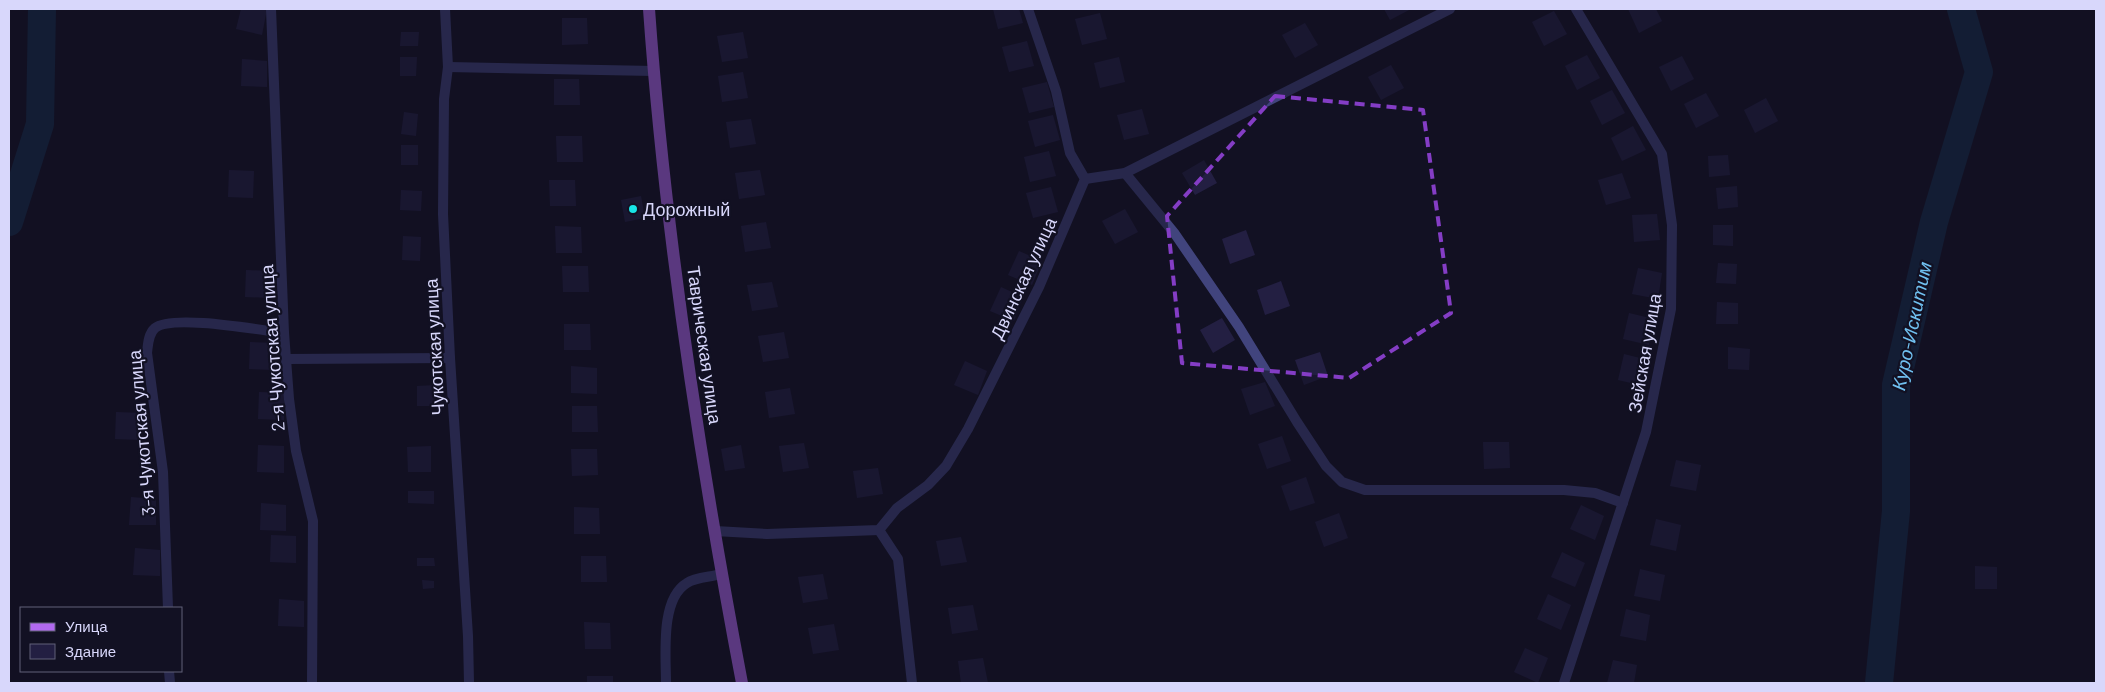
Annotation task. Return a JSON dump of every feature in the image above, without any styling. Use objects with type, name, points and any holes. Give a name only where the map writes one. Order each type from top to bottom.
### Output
[{"type":"main road","name":"Таврическая улица","points":[[649,9],[654,71],[690,371],[716,531],[721,574],[742,683]]},
{"type":"street","name":"2-я Чукотская улица","points":[[272,9],[284,333],[289,399],[296,451],[313,521],[312,683]]},
{"type":"street","name":"Чукотская улица","points":[[445,9],[448,67],[444,99],[443,214],[450,358],[468,636],[469,683]]},
{"type":"street","points":[[1028,9],[1056,91],[1070,153],[1085,179],[1126,173],[1450,9]]},
{"type":"street","name":"Зейская улица","points":[[1564,683],[1646,432],[1672,309],[1672,225],[1662,154],[1576,9]]},
{"type":"street","points":[[448,67],[654,71]]},
{"type":"street","points":[[1126,173],[1176,234],[1240,327],[1321,458],[1342,482],[1365,490],[1564,490],[1595,493],[1623,503]]},
{"type":"street","name":"Двинская улица","points":[[879,530],[897,508],[928,485],[946,466],[1039,287],[1085,179]]},
{"type":"street","name":"3-я Чукотская улица","points":[[168,607],[163,472],[147,353],[149,335],[154,328],[162,324],[183,321],[284,333]]},
{"type":"street","points":[[287,359],[450,358]]},
{"type":"street","points":[[716,531],[767,534],[879,530],[898,559],[912,683]]},
{"type":"street","points":[[666,683],[666,640],[670,604],[673,598],[688,582],[721,574]]},
{"type":"highlighted area","points":[[1275,96],[1423,110],[1451,313],[1349,378],[1182,363],[1167,216]]},
{"type":"building","points":[[241,9],[267,9],[262,35],[236,29]]},
{"type":"building","points":[[993,9],[1019,9],[1023,23],[998,29]]},
{"type":"building","points":[[1384,9],[1411,9],[1390,20]]},
{"type":"building","points":[[1628,9],[1656,9],[1662,21],[1639,33]]},
{"type":"building","points":[[1554,11],[1567,34],[1544,46],[1532,22]]},
{"type":"building","points":[[1100,13],[1107,39],[1082,45],[1075,19]]},
{"type":"building","points":[[562,18],[587,18],[588,44],[562,45]]},
{"type":"building","points":[[1305,23],[1318,45],[1295,58],[1282,35]]},
{"type":"building","points":[[401,32],[419,32],[418,46],[400,46]]},
{"type":"building","points":[[743,32],[748,58],[722,62],[717,36]]},
{"type":"building","points":[[1027,41],[1034,66],[1009,72],[1002,47]]},
{"type":"building","points":[[1587,55],[1600,78],[1577,90],[1565,66]]},
{"type":"building","points":[[1682,56],[1694,79],[1671,91],[1659,67]]},
{"type":"building","points":[[400,57],[417,57],[416,76],[400,76]]},
{"type":"building","points":[[1119,57],[1125,82],[1100,88],[1094,63]]},
{"type":"building","points":[[242,59],[267,61],[267,87],[241,86]]},
{"type":"building","points":[[1391,65],[1404,88],[1381,100],[1368,77]]},
{"type":"building","points":[[743,72],[748,98],[722,102],[718,76]]},
{"type":"building","points":[[554,79],[579,79],[580,105],[554,105]]},
{"type":"building","points":[[1047,82],[1054,107],[1029,113],[1022,88]]},
{"type":"building","points":[[1612,90],[1625,113],[1602,125],[1590,101]]},
{"type":"building","points":[[1706,93],[1719,116],[1696,128],[1684,104]]},
{"type":"building","points":[[1766,98],[1778,121],[1755,133],[1744,110]]},
{"type":"building","points":[[1142,109],[1149,134],[1124,140],[1117,115]]},
{"type":"building","points":[[404,112],[418,114],[416,136],[401,134]]},
{"type":"building","points":[[1053,115],[1060,140],[1035,147],[1028,121]]},
{"type":"building","points":[[751,119],[756,144],[730,148],[726,122]]},
{"type":"building","points":[[1633,126],[1646,150],[1622,161],[1611,138]]},
{"type":"building","points":[[556,136],[582,136],[583,162],[557,162]]},
{"type":"building","points":[[401,145],[418,145],[418,165],[401,165]]},
{"type":"building","points":[[1049,151],[1056,176],[1030,182],[1024,157]]},
{"type":"building","points":[[1728,155],[1730,175],[1709,177],[1708,156]]},
{"type":"building","points":[[1204,160],[1217,183],[1195,195],[1182,173]]},
{"type":"building","points":[[229,170],[254,171],[253,198],[228,197]]},
{"type":"building","points":[[760,170],[765,195],[739,199],[735,173]]},
{"type":"building","points":[[1622,173],[1631,198],[1606,205],[1598,180]]},
{"type":"building","points":[[549,180],[575,180],[576,206],[550,206]]},
{"type":"building","points":[[1737,186],[1738,207],[1718,209],[1716,188]]},
{"type":"building","points":[[1051,187],[1058,212],[1033,218],[1026,193]]},
{"type":"building","points":[[401,190],[422,191],[421,211],[400,210]]},
{"type":"building","name":"Дорожный","points":[[641,196],[645,218],[625,222],[621,200]]},
{"type":"building","points":[[1125,209],[1138,232],[1115,244],[1102,221]]},
{"type":"building","points":[[1657,214],[1660,240],[1634,242],[1632,215]]},
{"type":"building","points":[[766,222],[771,248],[745,252],[741,226]]},
{"type":"building","points":[[1713,225],[1733,225],[1733,246],[1713,245]]},
{"type":"building","points":[[555,226],[581,227],[582,253],[556,253]]},
{"type":"building","points":[[1246,230],[1255,255],[1230,264],[1222,239]]},
{"type":"building","points":[[403,236],[421,237],[420,261],[402,260]]},
{"type":"building","points":[[1019,251],[1042,261],[1032,285],[1008,275]]},
{"type":"building","points":[[1718,263],[1737,264],[1736,284],[1716,283]]},
{"type":"building","points":[[562,266],[588,266],[589,292],[563,292]]},
{"type":"building","points":[[1638,268],[1662,273],[1658,299],[1632,294]]},
{"type":"building","points":[[246,270],[272,271],[271,298],[245,297]]},
{"type":"building","points":[[1281,281],[1290,306],[1265,315],[1257,290]]},
{"type":"building","points":[[772,282],[778,307],[752,311],[747,285]]},
{"type":"building","points":[[1001,287],[1023,297],[1014,321],[990,311]]},
{"type":"building","points":[[1717,302],[1738,303],[1738,324],[1716,324]]},
{"type":"building","points":[[1629,313],[1654,319],[1649,345],[1623,339]]},
{"type":"building","points":[[1222,318],[1235,340],[1213,353],[1200,330]]},
{"type":"building","points":[[564,324],[590,324],[591,350],[564,350]]},
{"type":"building","points":[[784,332],[789,358],[763,362],[758,336]]},
{"type":"building","points":[[250,342],[276,343],[275,370],[249,369]]},
{"type":"building","points":[[1728,347],[1750,349],[1749,370],[1728,369]]},
{"type":"building","points":[[1320,352],[1328,376],[1304,385],[1295,360]]},
{"type":"building","points":[[1624,354],[1648,360],[1644,386],[1618,380]]},
{"type":"building","points":[[965,361],[987,371],[978,395],[954,385]]},
{"type":"building","points":[[571,366],[597,368],[597,394],[571,393]]},
{"type":"building","points":[[1265,382],[1275,406],[1250,415],[1241,389]]},
{"type":"building","points":[[436,385],[436,406],[417,406],[417,386]]},
{"type":"building","points":[[790,388],[795,414],[769,418],[765,392]]},
{"type":"building","points":[[259,392],[284,393],[284,420],[258,419]]},
{"type":"building","points":[[572,406],[597,406],[598,432],[572,432]]},
{"type":"building","points":[[116,412],[142,413],[141,440],[115,439]]},
{"type":"building","points":[[1282,436],[1291,461],[1267,469],[1258,444]]},
{"type":"building","points":[[1483,442],[1509,442],[1510,468],[1484,469]]},
{"type":"building","points":[[804,443],[809,468],[783,472],[779,446]]},
{"type":"building","points":[[258,445],[284,446],[284,473],[257,472]]},
{"type":"building","points":[[741,445],[745,468],[725,471],[721,449]]},
{"type":"building","points":[[431,446],[431,472],[408,472],[407,447]]},
{"type":"building","points":[[571,449],[597,449],[598,475],[572,476]]},
{"type":"building","points":[[1676,460],[1701,465],[1696,491],[1670,486]]},
{"type":"building","points":[[878,468],[883,494],[857,498],[853,471]]},
{"type":"building","points":[[1306,477],[1315,503],[1290,511],[1281,486]]},
{"type":"building","points":[[408,491],[434,491],[434,504],[408,503]]},
{"type":"building","points":[[131,497],[156,499],[156,525],[129,525]]},
{"type":"building","points":[[261,503],[286,505],[286,531],[260,530]]},
{"type":"building","points":[[1581,505],[1604,516],[1595,540],[1570,529]]},
{"type":"building","points":[[574,507],[599,508],[600,534],[574,534]]},
{"type":"building","points":[[1339,513],[1348,538],[1324,547],[1315,522]]},
{"type":"building","points":[[1656,519],[1681,525],[1676,551],[1650,545]]},
{"type":"building","points":[[271,535],[296,536],[296,563],[270,562]]},
{"type":"building","points":[[961,537],[967,562],[941,566],[936,541]]},
{"type":"building","points":[[135,548],[160,550],[160,576],[133,575]]},
{"type":"building","points":[[1562,552],[1585,563],[1575,587],[1551,577]]},
{"type":"building","points":[[581,556],[606,556],[607,582],[581,582]]},
{"type":"building","points":[[417,558],[434,558],[435,566],[417,566]]},
{"type":"building","points":[[1975,566],[1997,567],[1997,589],[1975,589]]},
{"type":"building","points":[[1640,569],[1665,575],[1660,601],[1634,596]]},
{"type":"building","points":[[823,574],[828,599],[803,603],[798,577]]},
{"type":"building","points":[[422,580],[434,581],[434,588],[423,589]]},
{"type":"building","points":[[1548,594],[1571,605],[1561,630],[1537,619]]},
{"type":"building","points":[[279,599],[304,601],[304,627],[278,626]]},
{"type":"building","points":[[973,605],[978,630],[952,634],[948,608]]},
{"type":"building","points":[[1626,609],[1650,615],[1646,641],[1620,636]]},
{"type":"building","points":[[584,622],[610,623],[611,649],[585,649]]},
{"type":"building","points":[[834,624],[839,650],[813,654],[808,628]]},
{"type":"building","points":[[1525,648],[1548,658],[1538,683],[1514,672]]},
{"type":"building","points":[[983,658],[988,683],[961,683],[958,661]]},
{"type":"building","points":[[1613,660],[1637,665],[1634,683],[1607,683]]},
{"type":"building","points":[[587,676],[613,676],[613,683],[587,683]]},
{"type":"waterway","points":[[9,222],[40,124],[42,9]]},
{"type":"waterway","name":"Куро-Искитим","points":[[1879,683],[1896,511],[1896,385],[1934,222],[1979,72],[1961,9]]},
{"type":"place","name":"Дорожный","points":[[633,209]]}]
